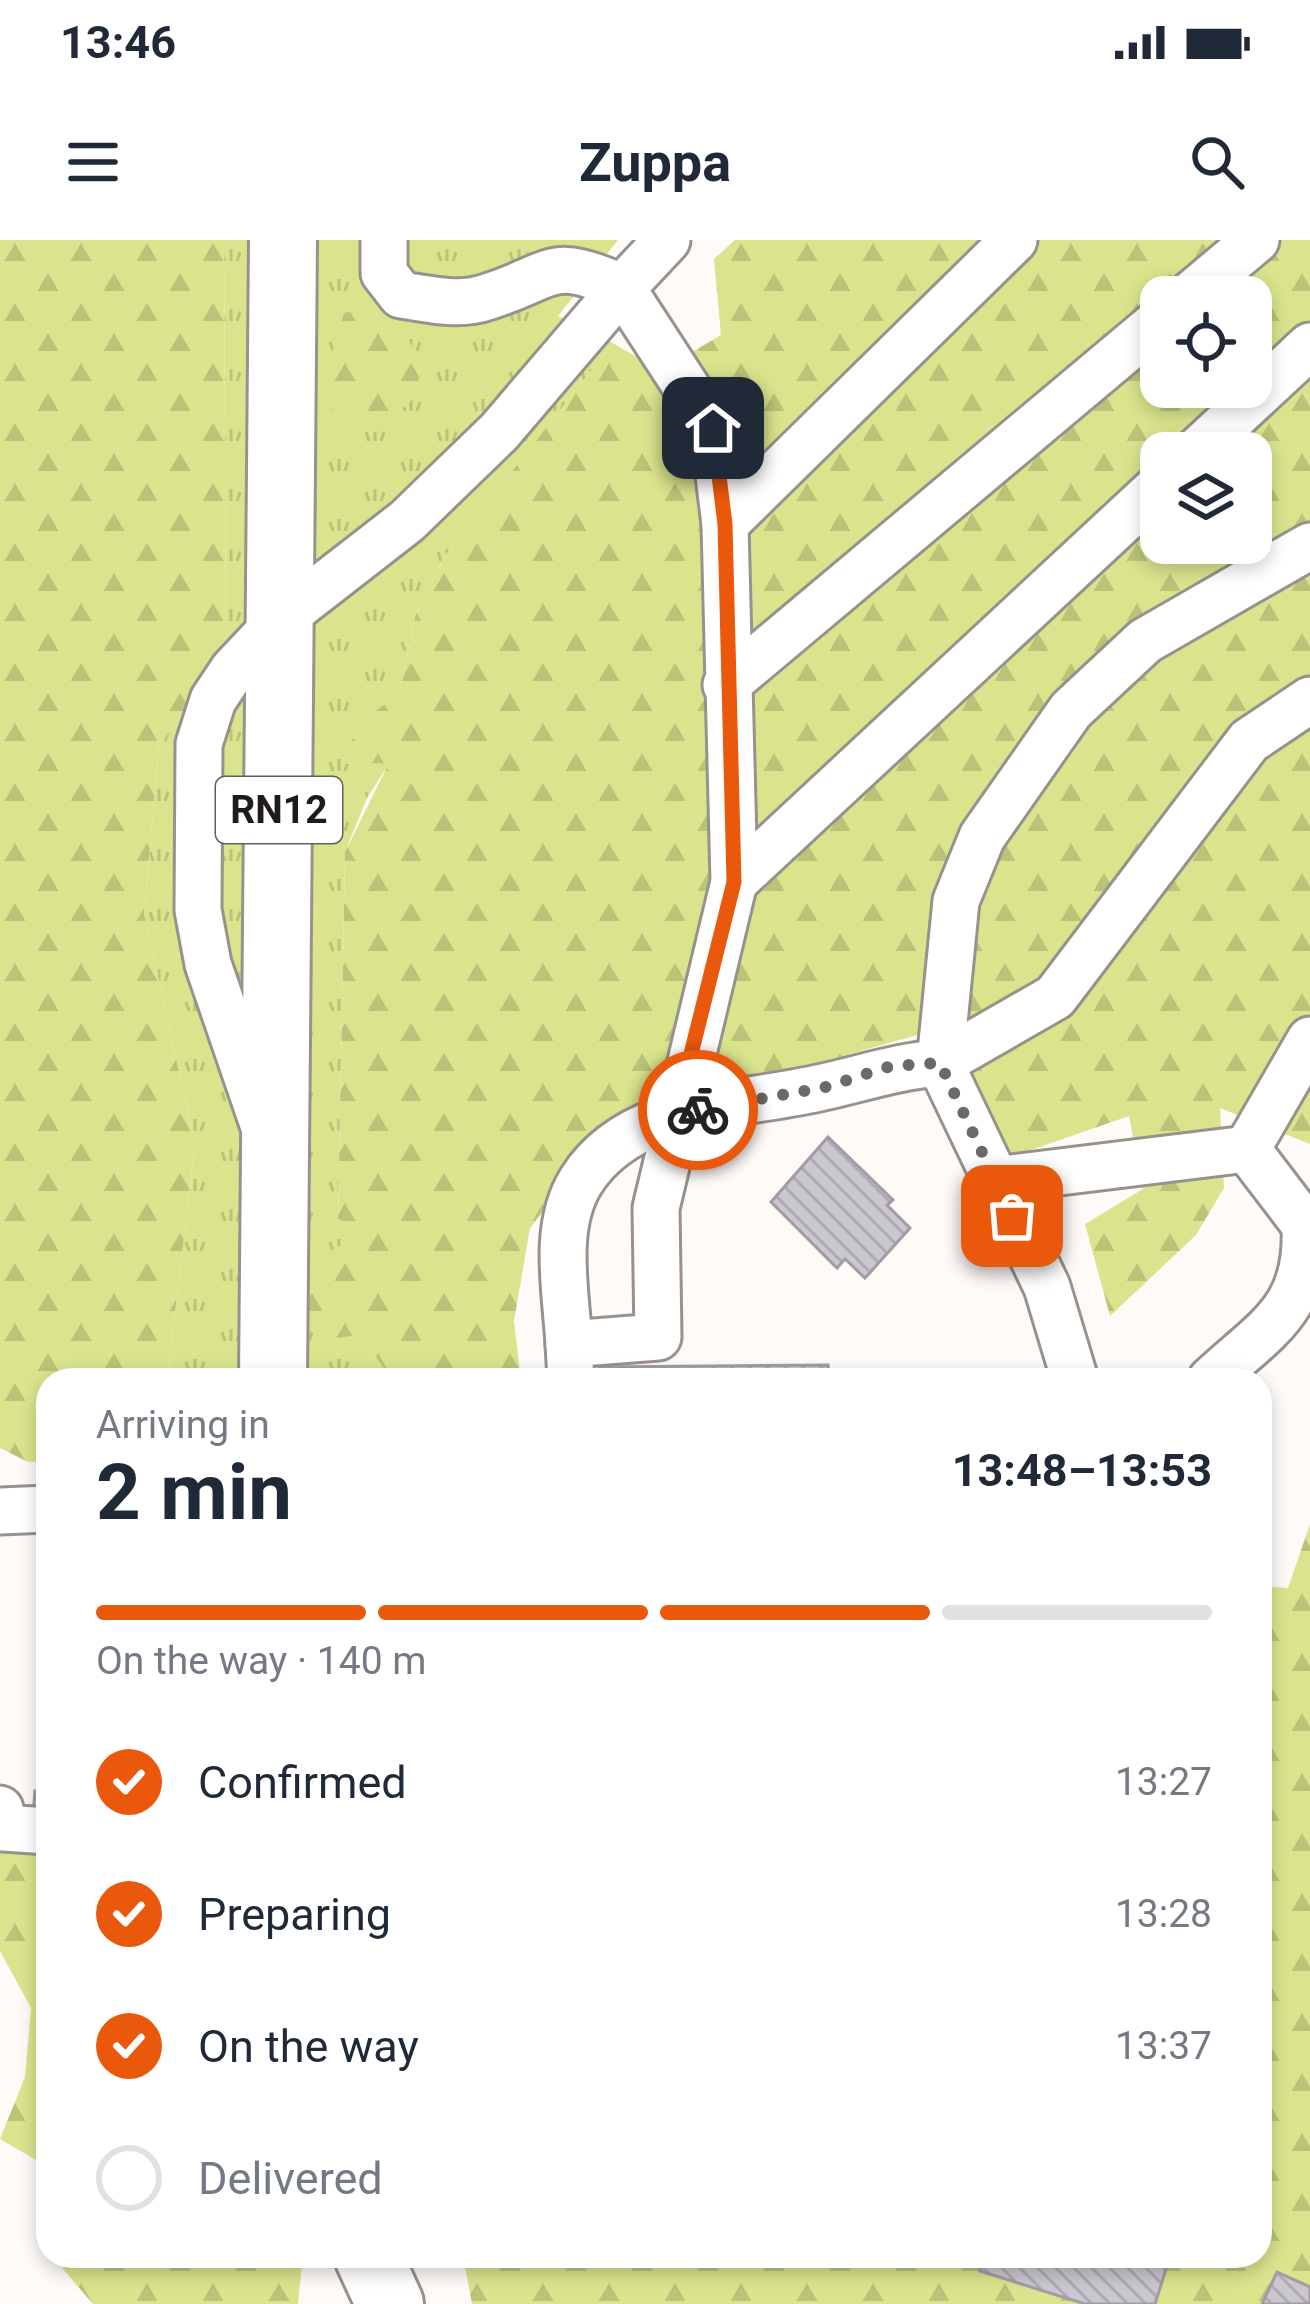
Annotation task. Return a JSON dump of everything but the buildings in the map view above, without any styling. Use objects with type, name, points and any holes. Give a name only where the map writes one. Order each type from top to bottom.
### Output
[{"type":"highway","name":"RN12","points":[[273,1368],[283,240]]},
{"type":"lane","points":[[384,240],[384,273],[401,295],[455,303],[486,298],[552,269],[579,268],[622,288],[713,428],[725,524],[734,882],[676,1114],[656,1208],[658,1337],[570,1362],[564,1226],[581,1180],[627,1137],[676,1114],[826,1087],[891,1066],[940,1063],[1054,997],[1249,741],[1310,700]]},
{"type":"lane","points":[[281,619],[407,521],[499,432],[667,240]]},
{"type":"lane","points":[[725,524],[1015,240]]},
{"type":"lane","points":[[1213,276],[1256,240]]},
{"type":"lane","points":[[726,685],[1140,338]]},
{"type":"lane","points":[[1218,432],[1310,346]]},
{"type":"lane","points":[[734,882],[1140,505]]},
{"type":"lane","points":[[1071,1368],[1047,1287],[940,1063],[956,901],[982,837],[1072,710],[1145,641],[1310,546]]},
{"type":"lane","points":[[1247,1149],[1310,1040]]},
{"type":"lane","points":[[995,1180],[1247,1149]]},
{"type":"lane","points":[[1224,1368],[1291,1306],[1307,1266],[1308,1224],[1247,1149]]},
{"type":"lane","points":[[0,1511],[36,1510]]},
{"type":"green space","points":[[0,240],[224,240],[226,651],[159,746],[144,913],[195,1144],[168,1368],[36,1368],[36,1462],[0,1448]]},
{"type":"green space","points":[[224,240],[618,240],[558,316],[613,343],[445,556],[415,616],[400,691],[360,724],[342,764],[390,762],[367,798],[345,852],[338,1218],[367,1231],[361,1334],[384,1368],[168,1368],[195,1144],[144,913],[159,746],[226,651]]},
{"type":"green space","points":[[735,240],[1310,240],[1310,1144],[1220,1108],[1224,1188],[1196,1235],[1110,1316],[1085,1224],[1143,1189],[1129,1116],[1008,1158],[972,1085],[980,1017],[798,1069],[653,1086],[585,1156],[530,1228],[514,1321],[520,1368],[384,1368],[361,1335],[317,1340],[297,1270],[366,1231],[338,1219],[345,852],[389,763],[341,764],[360,724],[400,691],[415,616],[445,556],[613,343],[660,371],[721,335],[714,259]]},
{"type":"green space","points":[[386,301],[423,365],[412,400],[375,432],[351,425],[334,413],[314,372],[335,347],[344,313]]},
{"type":"green space","points":[[1310,1524],[1310,2304],[472,2304],[465,2268],[1272,2268],[1272,1587],[1288,1588]]},
{"type":"green space","points":[[0,1852],[36,1853],[36,2160],[0,2139],[25,2077],[31,2008],[0,1951]]},
{"type":"green space","points":[[302,2268],[298,2304],[93,2304],[63,2269]]},
{"type":"way so far","points":[[698,1110],[826,1087],[891,1066],[940,1063],[1012,1216]]},
{"type":"route","points":[[698,1110],[676,1114],[734,882],[725,524],[713,428]]}]
